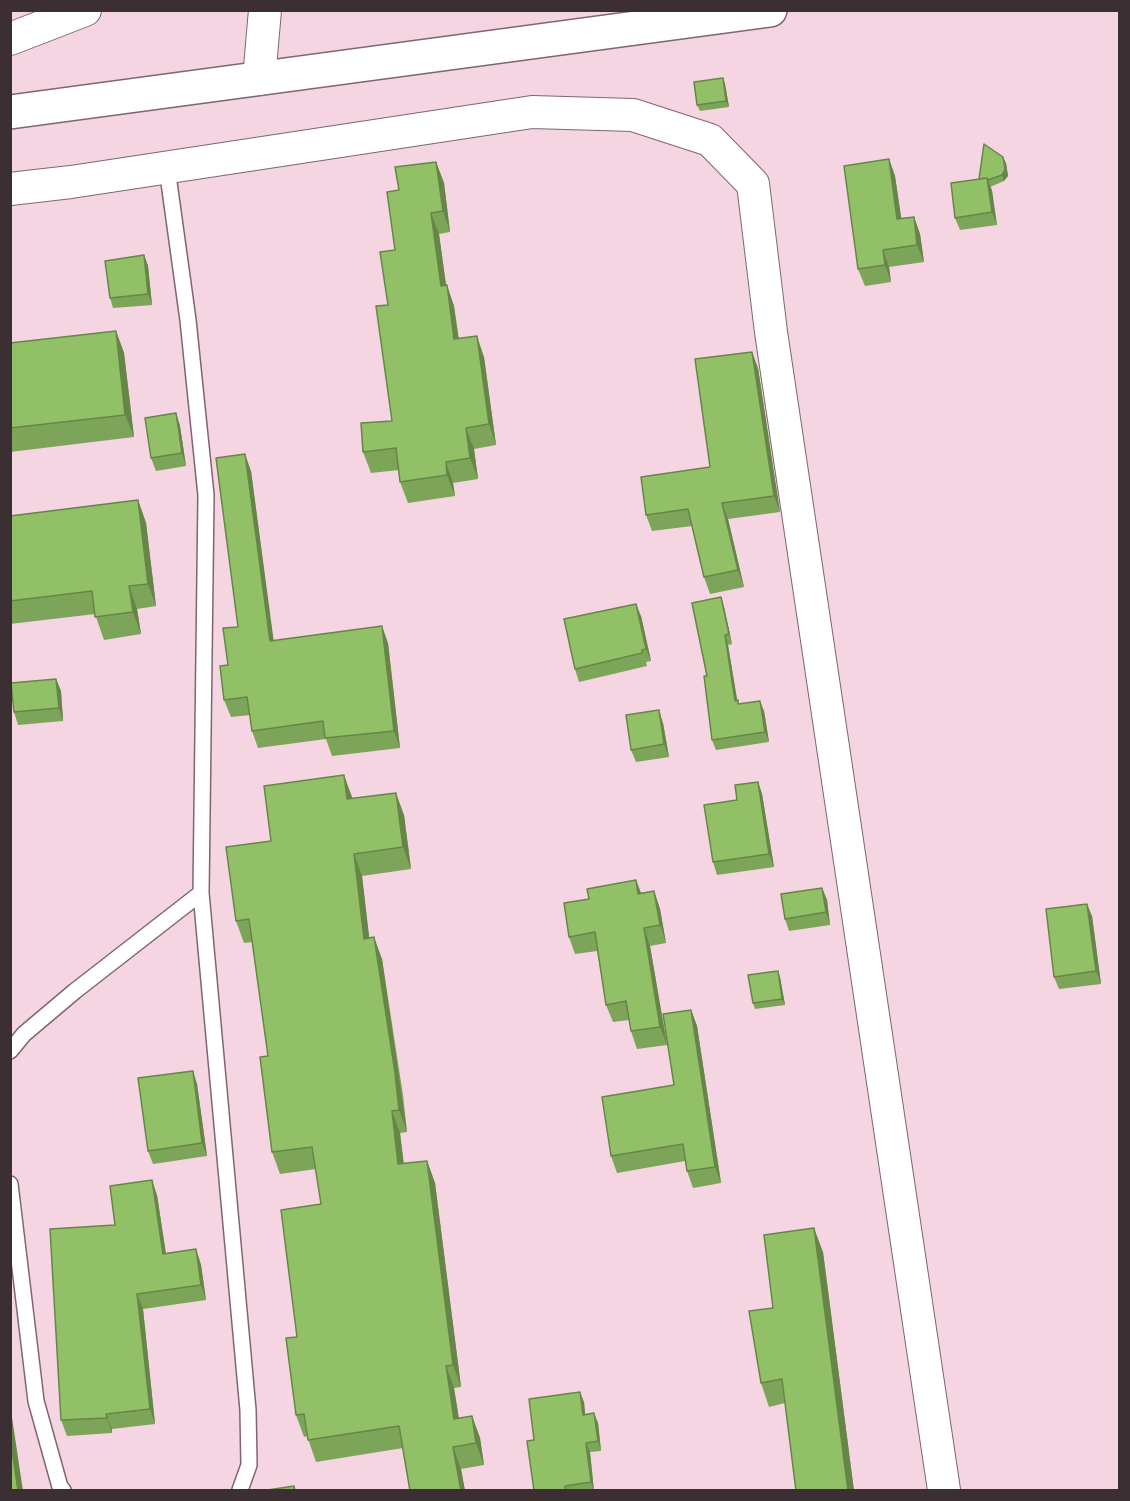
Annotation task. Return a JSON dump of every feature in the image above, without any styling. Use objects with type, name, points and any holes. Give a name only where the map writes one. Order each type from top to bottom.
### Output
[{"type":"street","points":[[10,39],[85,10]]},
{"type":"street","points":[[259,79],[265,10]]},
{"type":"street","points":[[10,112],[770,10]]},
{"type":"street","points":[[10,189],[167,168],[532,112],[633,115],[710,140],[753,184],[775,356],[944,1491]]},
{"type":"lane","points":[[167,168],[188,320],[206,495],[201,893],[249,1410],[249,1465],[240,1491]]},
{"type":"lane","points":[[10,1051],[24,1034],[58,1005],[201,893]]},
{"type":"lane","points":[[10,1184],[36,1401],[63,1491]]},
{"type":"building","points":[[723,78],[726,101],[697,105],[694,82]]},
{"type":"building","points":[[984,144],[1003,157],[1005,169],[1002,175],[988,180],[987,178],[979,179]]},
{"type":"building","points":[[889,159],[897,219],[914,217],[917,245],[883,250],[885,265],[858,269],[844,166]]},
{"type":"building","points":[[436,162],[443,211],[431,213],[441,286],[447,285],[454,339],[477,336],[489,424],[466,428],[470,458],[446,462],[447,475],[400,482],[396,448],[363,452],[361,423],[392,421],[376,306],[388,305],[380,252],[395,250],[387,192],[399,190],[395,167]]},
{"type":"building","points":[[987,178],[992,212],[955,218],[951,183]]},
{"type":"building","points":[[144,255],[148,294],[110,298],[105,261]]},
{"type":"building","points":[[116,331],[125,415],[10,428],[10,343]]},
{"type":"building","points":[[752,352],[774,496],[722,503],[738,570],[704,577],[688,509],[646,515],[641,477],[710,467],[695,359]]},
{"type":"building","points":[[176,413],[182,453],[151,458],[145,418]]},
{"type":"building","points":[[245,454],[270,641],[382,626],[394,731],[325,738],[323,721],[252,731],[247,697],[224,700],[220,666],[228,665],[223,628],[238,627],[216,458]]},
{"type":"building","points":[[138,500],[148,584],[129,586],[133,612],[95,617],[92,591],[10,601],[10,516]]},
{"type":"building","points":[[721,597],[729,634],[725,635],[735,701],[738,700],[738,704],[760,701],[765,732],[712,740],[704,676],[707,676],[692,603]]},
{"type":"building","points":[[636,604],[646,649],[642,650],[642,653],[575,669],[564,619]]},
{"type":"building","points":[[56,679],[59,708],[14,712],[11,683]]},
{"type":"building","points":[[659,710],[664,744],[631,750],[626,715]]},
{"type":"building","points":[[344,775],[347,799],[396,793],[403,847],[354,854],[364,939],[374,937],[395,1073],[399,1110],[392,1111],[398,1164],[427,1161],[453,1365],[446,1366],[454,1419],[472,1416],[476,1443],[453,1447],[461,1491],[410,1491],[399,1426],[308,1440],[304,1414],[296,1415],[286,1338],[297,1337],[281,1210],[321,1204],[312,1147],[272,1152],[260,1057],[268,1056],[249,919],[236,921],[226,847],[271,841],[264,786]]},
{"type":"building","points":[[758,782],[769,854],[713,862],[704,805],[737,800],[735,785]]},
{"type":"building","points":[[636,880],[638,894],[654,891],[660,925],[644,928],[660,1027],[631,1031],[626,1001],[606,1005],[595,932],[569,937],[564,903],[589,899],[587,889]]},
{"type":"building","points":[[822,888],[826,912],[785,919],[781,894]]},
{"type":"building","points":[[1087,904],[1096,971],[1054,977],[1046,909]]},
{"type":"building","points":[[778,971],[782,999],[753,1003],[748,975]]},
{"type":"building","points":[[691,1010],[715,1167],[687,1171],[683,1144],[611,1156],[602,1097],[674,1085],[663,1014]]},
{"type":"building","points":[[193,1071],[202,1143],[148,1151],[138,1078]]},
{"type":"building","points":[[152,1180],[163,1254],[196,1249],[201,1285],[137,1294],[150,1409],[106,1414],[107,1418],[61,1420],[50,1229],[115,1225],[110,1186]]},
{"type":"building","points":[[814,1228],[848,1491],[796,1491],[782,1379],[761,1383],[749,1311],[773,1308],[764,1235]]},
{"type":"building","points":[[580,1392],[583,1415],[594,1413],[598,1441],[586,1443],[591,1482],[565,1486],[566,1491],[534,1491],[527,1441],[534,1440],[529,1399]]},
{"type":"building","points":[[10,1437],[18,1491],[10,1491]]},
{"type":"building","points":[[294,1486],[295,1491],[261,1491]]}]
